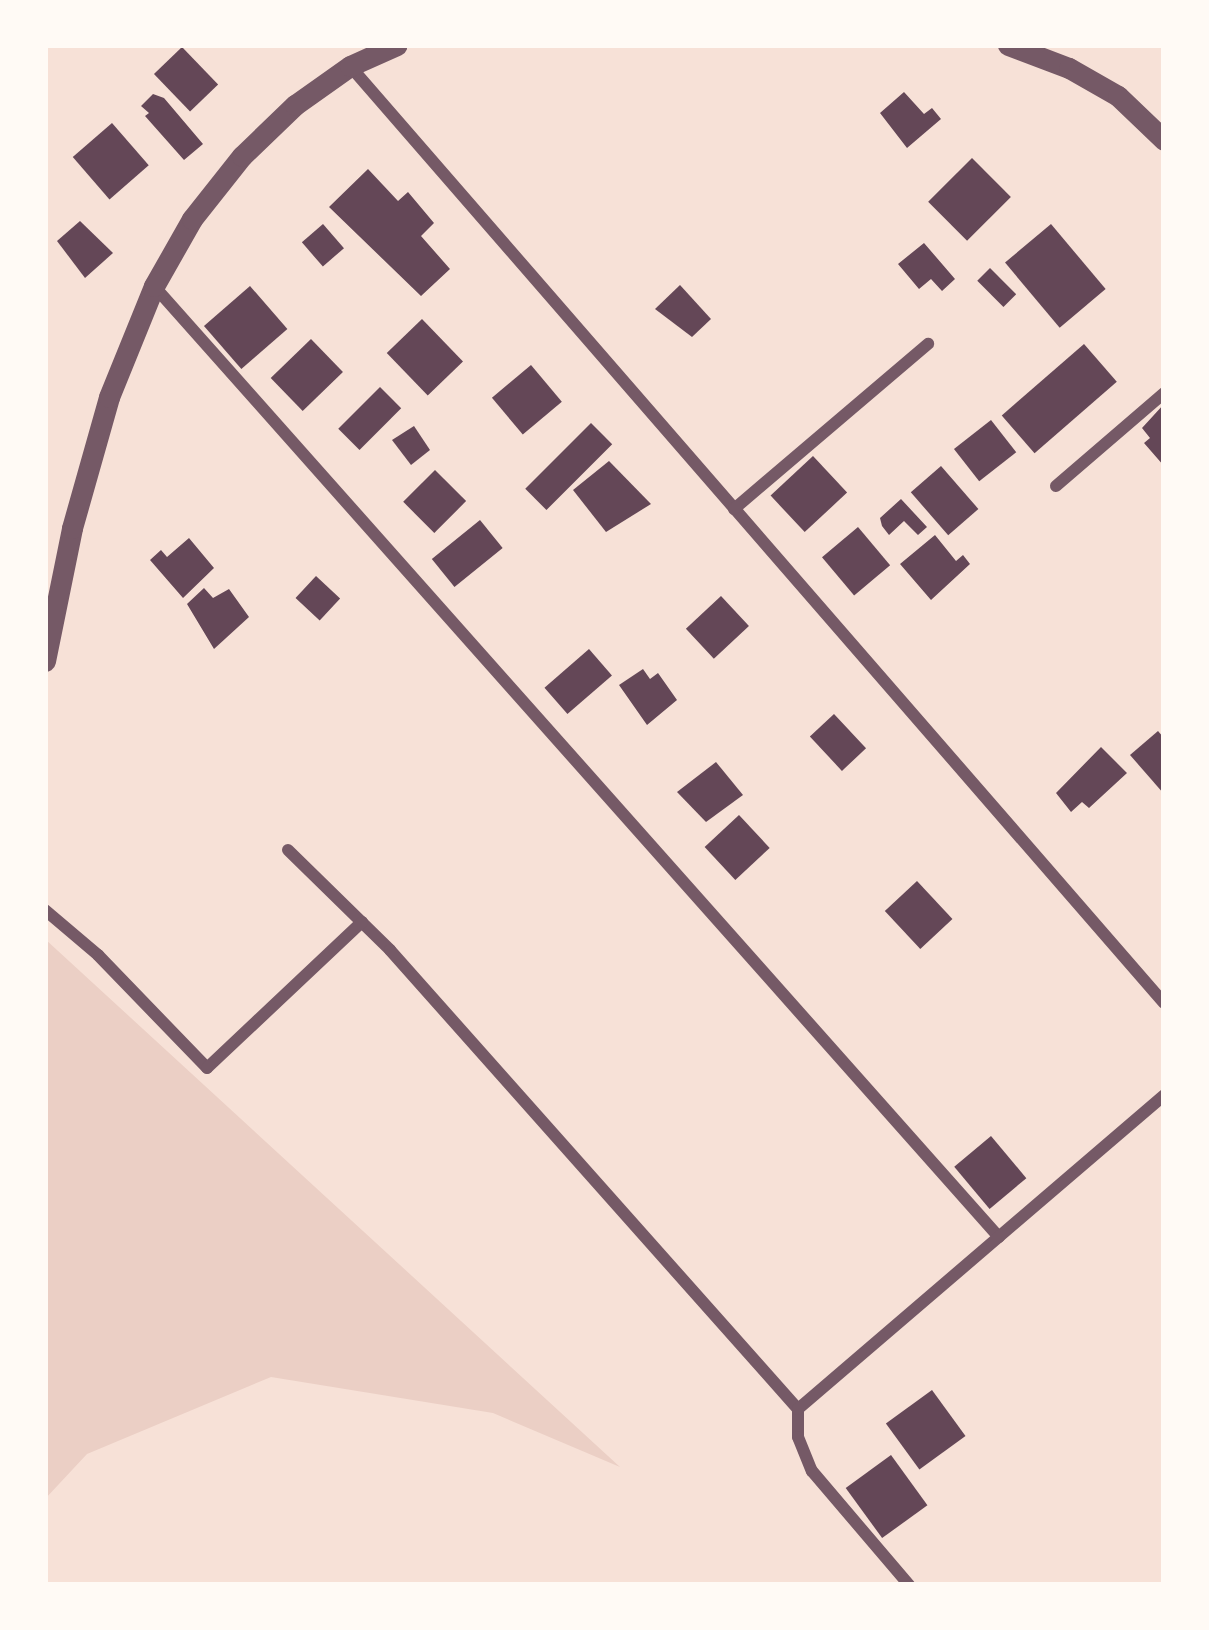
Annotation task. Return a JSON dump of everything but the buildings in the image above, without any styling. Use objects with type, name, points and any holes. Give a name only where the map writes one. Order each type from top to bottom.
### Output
[{"type":"street","points":[[45,661],[72,528],[109,397],[154,286],[192,219],[242,156],[295,105],[350,66],[397,45]]},
{"type":"street","points":[[1008,45],[1069,68],[1118,97],[1164,140]]},
{"type":"street","points":[[350,66],[1164,1003]]},
{"type":"street","points":[[154,286],[999,1237]]},
{"type":"street","points":[[734,509],[928,344]]},
{"type":"street","points":[[1055,486],[1164,393]]},
{"type":"street","points":[[289,850],[362,922],[798,1409],[798,1437],[812,1471],[909,1585]]},
{"type":"street","points":[[45,910],[98,956],[207,1068],[362,922]]},
{"type":"street","points":[[798,1409],[1164,1095]]},
{"type":"shaded area","points":[[45,939],[620,1467],[493,1413],[271,1377],[87,1454],[45,1499]]}]
